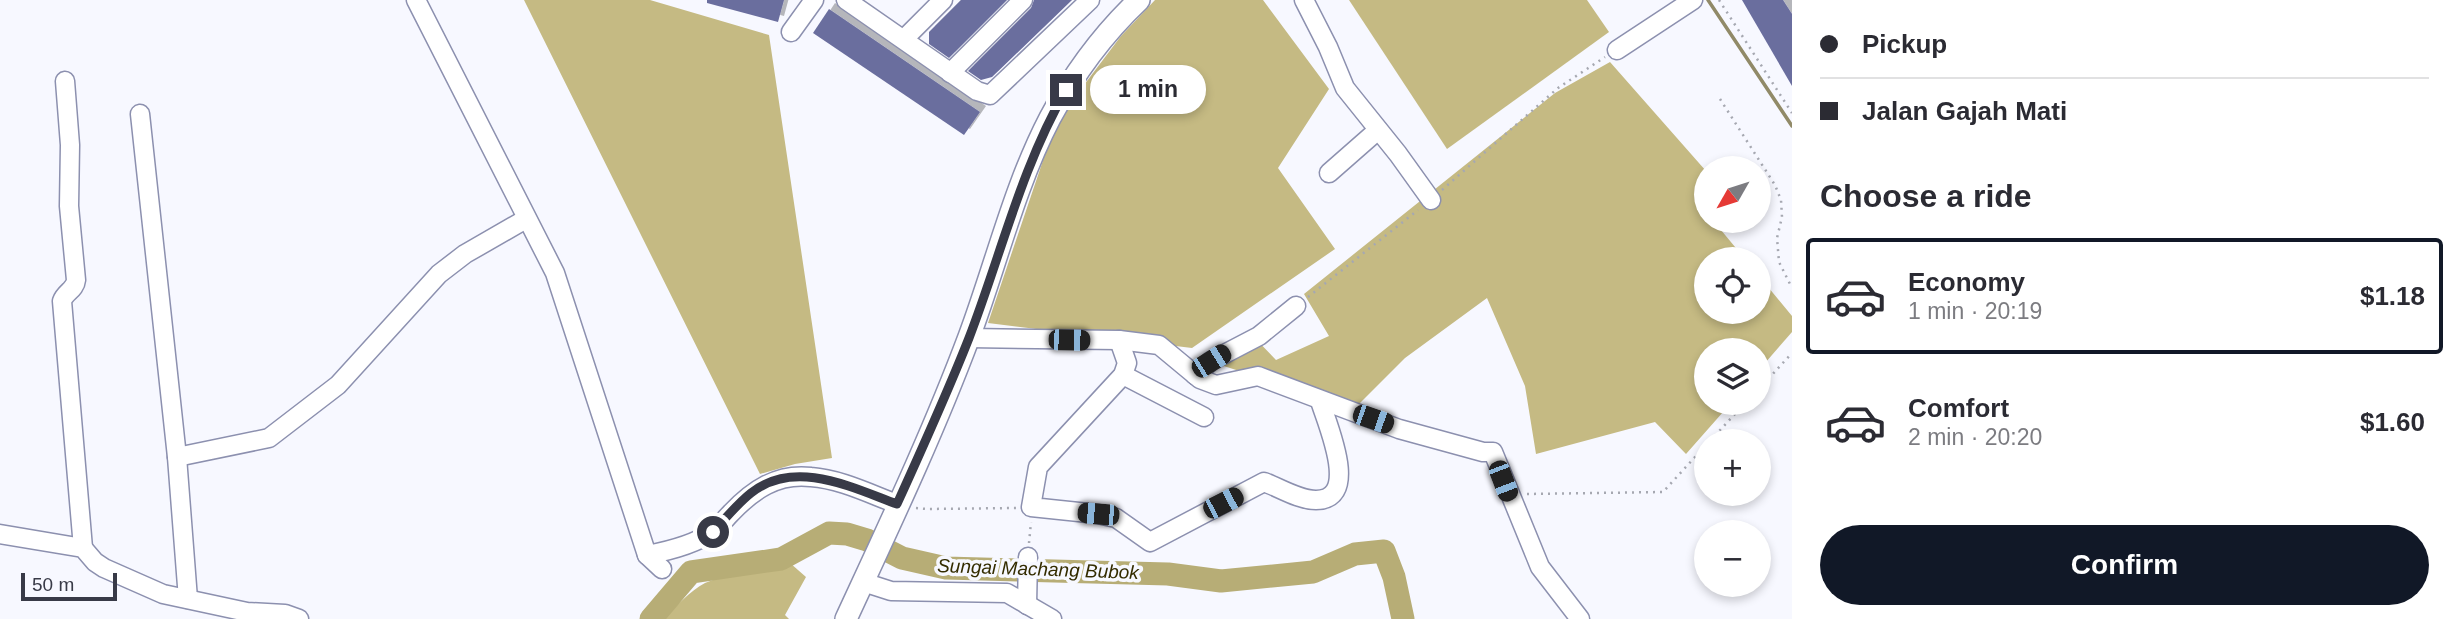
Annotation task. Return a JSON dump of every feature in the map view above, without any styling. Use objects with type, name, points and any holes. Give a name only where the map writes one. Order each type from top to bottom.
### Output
[{"type":"main road","points":[[846,619],[969,338],[1024,176],[1049,120],[1098,44],[1139,0]]},
{"type":"street","points":[[416,0],[555,273],[647,555],[662,569]]},
{"type":"street","points":[[791,32],[814,0]]},
{"type":"street","points":[[846,0],[976,91],[990,95],[1090,0]]},
{"type":"street","points":[[904,39],[943,0]]},
{"type":"street","points":[[950,73],[1023,0]]},
{"type":"street","points":[[1304,0],[1345,88],[1431,200]]},
{"type":"street","points":[[1617,50],[1693,0]]},
{"type":"street","points":[[65,81],[70,145],[68,206],[76,285],[64,296],[62,302],[83,548],[104,568],[163,594],[247,612],[285,614],[299,619]]},
{"type":"street","points":[[140,114],[177,457],[188,599]]},
{"type":"street","points":[[1329,173],[1378,130]]},
{"type":"street","points":[[177,457],[269,438],[338,384],[439,274],[465,254],[526,219]]},
{"type":"street","points":[[1195,375],[1217,358],[1259,336],[1296,306]]},
{"type":"street","points":[[969,338],[1119,340],[1159,345],[1195,375],[1216,385],[1258,376],[1410,432],[1483,452],[1493,452],[1545,577],[1580,619]]},
{"type":"street","points":[[1119,340],[1127,363],[1123,375],[1038,467],[1031,508],[1116,518],[1150,542],[1264,482],[1306,499],[1327,498],[1333,495],[1337,488],[1340,475],[1320,401]]},
{"type":"street","points":[[1123,375],[1205,417]]},
{"type":"street","points":[[647,555],[677,548],[713,532],[751,493],[763,485],[782,479],[808,476],[830,480],[897,504]]},
{"type":"street","points":[[0,534],[83,548]]},
{"type":"street","points":[[1027,605],[1028,557]]},
{"type":"street","points":[[866,575],[891,591],[1007,593],[1052,619]]},
{"type":"path","points":[[1718,0],[1792,113]]},
{"type":"path","points":[[1296,306],[1431,200],[1558,88],[1617,50]]},
{"type":"path","points":[[1720,99],[1775,185],[1781,200],[1782,217],[1777,238],[1779,262],[1792,288]]},
{"type":"path","points":[[1771,376],[1792,353]]},
{"type":"path","points":[[1721,429],[1734,415]]},
{"type":"path","points":[[1509,495],[1663,492],[1694,458]]},
{"type":"path","points":[[897,504],[926,509],[1031,508],[1028,557]]},
{"type":"shaded area","points":[[524,0],[650,0],[769,35],[832,458],[795,464],[760,474]]},
{"type":"shaded area","points":[[1155,0],[1263,0],[1329,89],[1278,168],[1335,249],[1192,348],[988,323],[1056,122],[1121,36]]},
{"type":"shaded area","points":[[1349,0],[1587,0],[1609,32],[1447,149]]},
{"type":"shaded area","points":[[1610,62],[1694,157],[1694,233],[1723,233],[1735,247],[1694,247],[1694,324],[1771,324],[1771,291],[1792,316],[1792,332],[1771,356],[1771,338],[1694,338],[1694,415],[1720,415],[1708,429],[1694,429],[1694,445],[1686,454],[1655,422],[1536,454],[1525,386],[1487,298],[1405,358],[1359,404],[1205,360],[1249,332],[1276,360],[1329,336],[1304,294],[1555,93]]},
{"type":"shaded area","points":[[790,563],[806,577],[785,615],[789,619],[664,619],[689,594],[705,583],[736,573]]},
{"type":"building","points":[[707,0],[784,0],[778,22],[707,3]]},
{"type":"building","points":[[961,0],[1007,0],[949,58],[929,44],[929,32]]},
{"type":"building","points":[[1034,0],[1072,0],[992,77],[981,80],[968,71],[1031,8]]},
{"type":"building","points":[[1742,0],[1783,0],[1792,14],[1792,86]]},
{"type":"building","points":[[829,9],[980,112],[964,135],[813,33]]},
{"type":"waterway","points":[[1708,0],[1792,126]]},
{"type":"waterway","name":"Sungai Machang Bubok","points":[[651,619],[691,572],[781,559],[829,533],[847,534],[867,540],[902,558],[946,568],[1168,574],[1221,581],[1313,572],[1355,554],[1384,551],[1394,577],[1403,619]]},
{"type":"route","points":[[713,532],[751,493],[763,485],[782,479],[808,476],[830,480],[897,504],[969,338],[1024,176],[1049,120],[1066,90]]}]
